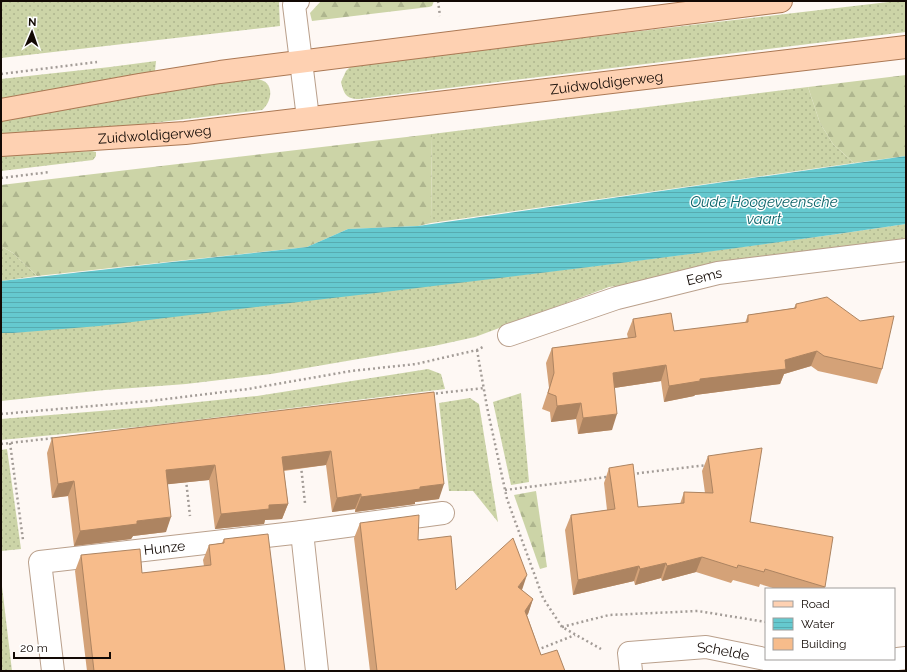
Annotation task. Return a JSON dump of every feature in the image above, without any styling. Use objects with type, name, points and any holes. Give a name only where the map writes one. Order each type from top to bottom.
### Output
[{"type":"main road","points":[[1,110],[190,77],[781,1]]},
{"type":"main road","name":"Zuidwoldigerweg","points":[[1,145],[185,133],[906,47]]},
{"type":"street","points":[[298,1],[294,4],[308,118]]},
{"type":"street","name":"Eems","points":[[510,335],[617,298],[718,273],[906,250]]},
{"type":"street","name":"Hunze","points":[[40,562],[305,532],[443,513]]},
{"type":"street","points":[[305,532],[317,671]]},
{"type":"street","points":[[40,562],[53,671]]},
{"type":"street","name":"Schelde","points":[[630,662],[706,647],[765,659]]},
{"type":"street","name":"Schelde","points":[[895,659],[906,658]]},
{"type":"street","name":"Schelde","points":[[770,660],[814,669],[889,660]]},
{"type":"path","points":[[438,1],[442,22]]},
{"type":"path","points":[[1,414],[150,401],[248,389],[351,371],[416,364],[477,350],[510,335]]},
{"type":"path","points":[[477,350],[505,490],[542,598],[562,627],[617,657],[630,662]]},
{"type":"path","points":[[429,395],[484,388]]},
{"type":"path","points":[[1,444],[56,438]]},
{"type":"path","points":[[10,443],[25,551],[40,562]]},
{"type":"path","points":[[301,463],[305,532]]},
{"type":"path","points":[[631,475],[709,465]]},
{"type":"path","points":[[186,476],[194,544]]},
{"type":"path","points":[[505,490],[615,477]]},
{"type":"path","points":[[562,627],[608,615],[698,611],[765,622]]},
{"type":"path","points":[[534,652],[576,635]]},
{"type":"green space","points":[[1,1],[280,1],[280,26],[1,58]]},
{"type":"green space","points":[[321,1],[434,1],[432,6],[429,7],[312,21],[310,13]]},
{"type":"green space","points":[[906,1],[906,32],[359,99],[348,97],[343,90],[341,82],[346,71],[352,65]]},
{"type":"green space","points":[[156,61],[155,71],[94,85],[1,99],[1,79]]},
{"type":"green space","points":[[906,75],[906,156],[854,163],[833,144],[820,123],[808,87]]},
{"type":"green space","points":[[255,79],[266,82],[269,86],[269,101],[262,110],[94,130],[1,134],[1,117],[133,93]]},
{"type":"green space","points":[[808,87],[820,123],[833,144],[854,163],[431,223],[432,134]]},
{"type":"green space","points":[[432,134],[431,223],[418,226],[348,229],[307,247],[37,276],[13,253],[1,246],[1,185]]},
{"type":"green space","points":[[96,152],[96,156],[93,160],[1,171],[1,155]]},
{"type":"green space","points":[[906,224],[906,245],[609,287],[475,337],[434,346],[271,374],[186,384],[105,390],[1,401],[1,333],[13,333],[572,269]]},
{"type":"green space","points":[[1,246],[13,253],[37,276],[1,281]]},
{"type":"green space","points":[[428,369],[441,374],[445,389],[147,426],[1,440],[1,419],[150,407],[257,396]]},
{"type":"green space","points":[[521,393],[529,482],[511,485],[493,402]]},
{"type":"green space","points":[[470,398],[479,404],[498,522],[473,491],[449,491],[439,403]]},
{"type":"green space","points":[[7,449],[21,549],[1,551],[1,450]]},
{"type":"green space","points":[[536,491],[547,567],[540,569],[514,495]]},
{"type":"green space","points":[[1,578],[12,671],[1,671]]},
{"type":"water","name":"Oude Hoogeveensche vaart","points":[[906,156],[906,224],[805,239],[503,278],[99,326],[1,333],[1,281],[307,247],[348,229],[418,226]]},
{"type":"building","points":[[827,297],[860,321],[894,316],[882,369],[824,356],[817,351],[785,360],[786,369],[700,379],[700,381],[669,386],[666,365],[613,373],[617,414],[583,418],[581,403],[557,406],[556,396],[548,393],[554,373],[552,348],[636,337],[633,319],[671,313],[674,331],[748,322],[748,315],[796,308],[796,304]]},
{"type":"building","points":[[434,392],[444,484],[420,487],[420,489],[361,497],[361,494],[337,498],[331,451],[282,457],[288,504],[269,505],[269,509],[221,514],[215,465],[166,470],[171,517],[137,521],[137,524],[80,531],[74,481],[58,484],[52,438]]},
{"type":"building","points":[[762,448],[750,522],[833,537],[825,587],[765,569],[764,572],[738,565],[737,568],[702,557],[667,566],[666,563],[640,569],[639,566],[578,580],[571,515],[615,509],[609,468],[633,464],[638,507],[684,503],[684,492],[713,493],[708,456]]},
{"type":"building","points":[[419,515],[418,540],[451,536],[456,590],[513,538],[527,575],[518,587],[533,599],[525,611],[541,655],[557,650],[565,671],[377,671],[360,523]]},
{"type":"building","points":[[268,534],[285,671],[94,671],[81,555],[140,549],[142,573],[211,565],[209,545],[224,543],[224,539]]}]
